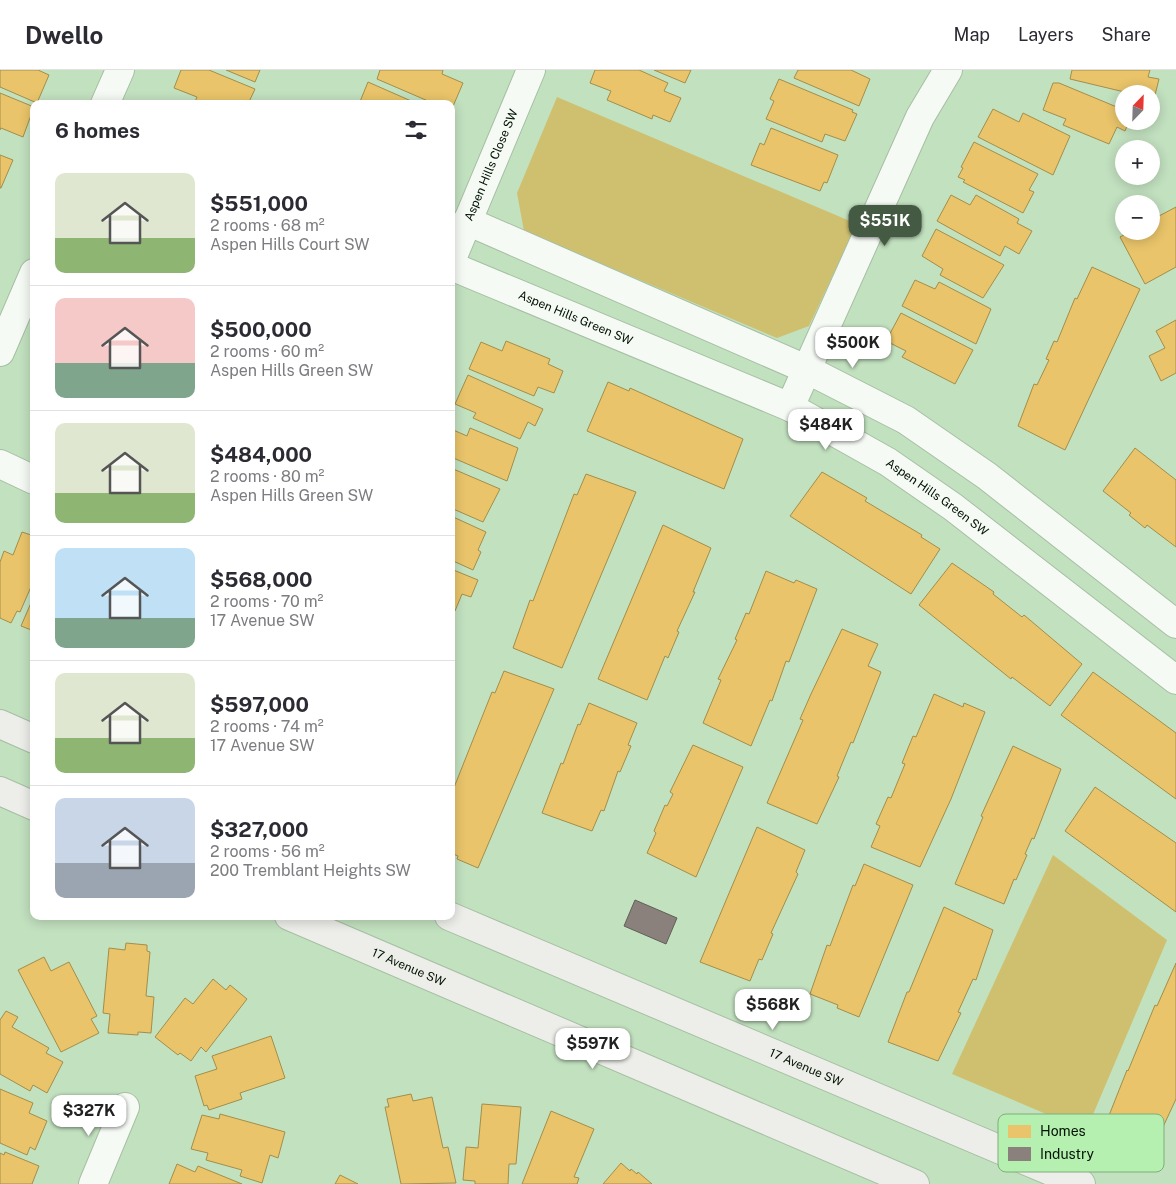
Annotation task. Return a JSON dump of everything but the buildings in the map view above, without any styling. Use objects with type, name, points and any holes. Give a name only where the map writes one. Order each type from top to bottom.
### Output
[{"type":"main road","points":[[0,724],[30,737]]},
{"type":"main road","points":[[0,791],[30,804]]},
{"type":"main road","name":"17 Avenue SW","points":[[455,919],[998,1149]]},
{"type":"main road","name":"17 Avenue SW","points":[[298,920],[915,1184]]},
{"type":"main road","name":"17 Avenue SW","points":[[1053,1172],[1081,1184]]},
{"type":"street","points":[[107,100],[120,70]]},
{"type":"street","name":"Aspen Hills Close SW","points":[[455,251],[531,70]]},
{"type":"street","points":[[790,407],[920,116],[948,70]]},
{"type":"street","points":[[467,221],[806,369],[914,426],[994,482],[1176,624]]},
{"type":"street","name":"Aspen Hills Green SW","points":[[455,268],[790,407],[888,462],[953,507],[1176,680]]},
{"type":"street","points":[[0,352],[30,282]]},
{"type":"street","points":[[0,464],[30,478]]},
{"type":"street","points":[[93,1184],[125,1107]]},
{"type":"shaded area","points":[[557,97],[857,224],[809,326],[777,338],[524,231],[517,193]]},
{"type":"shaded area","points":[[1053,855],[1167,940],[1093,1114],[1046,1114],[952,1074]]}]
